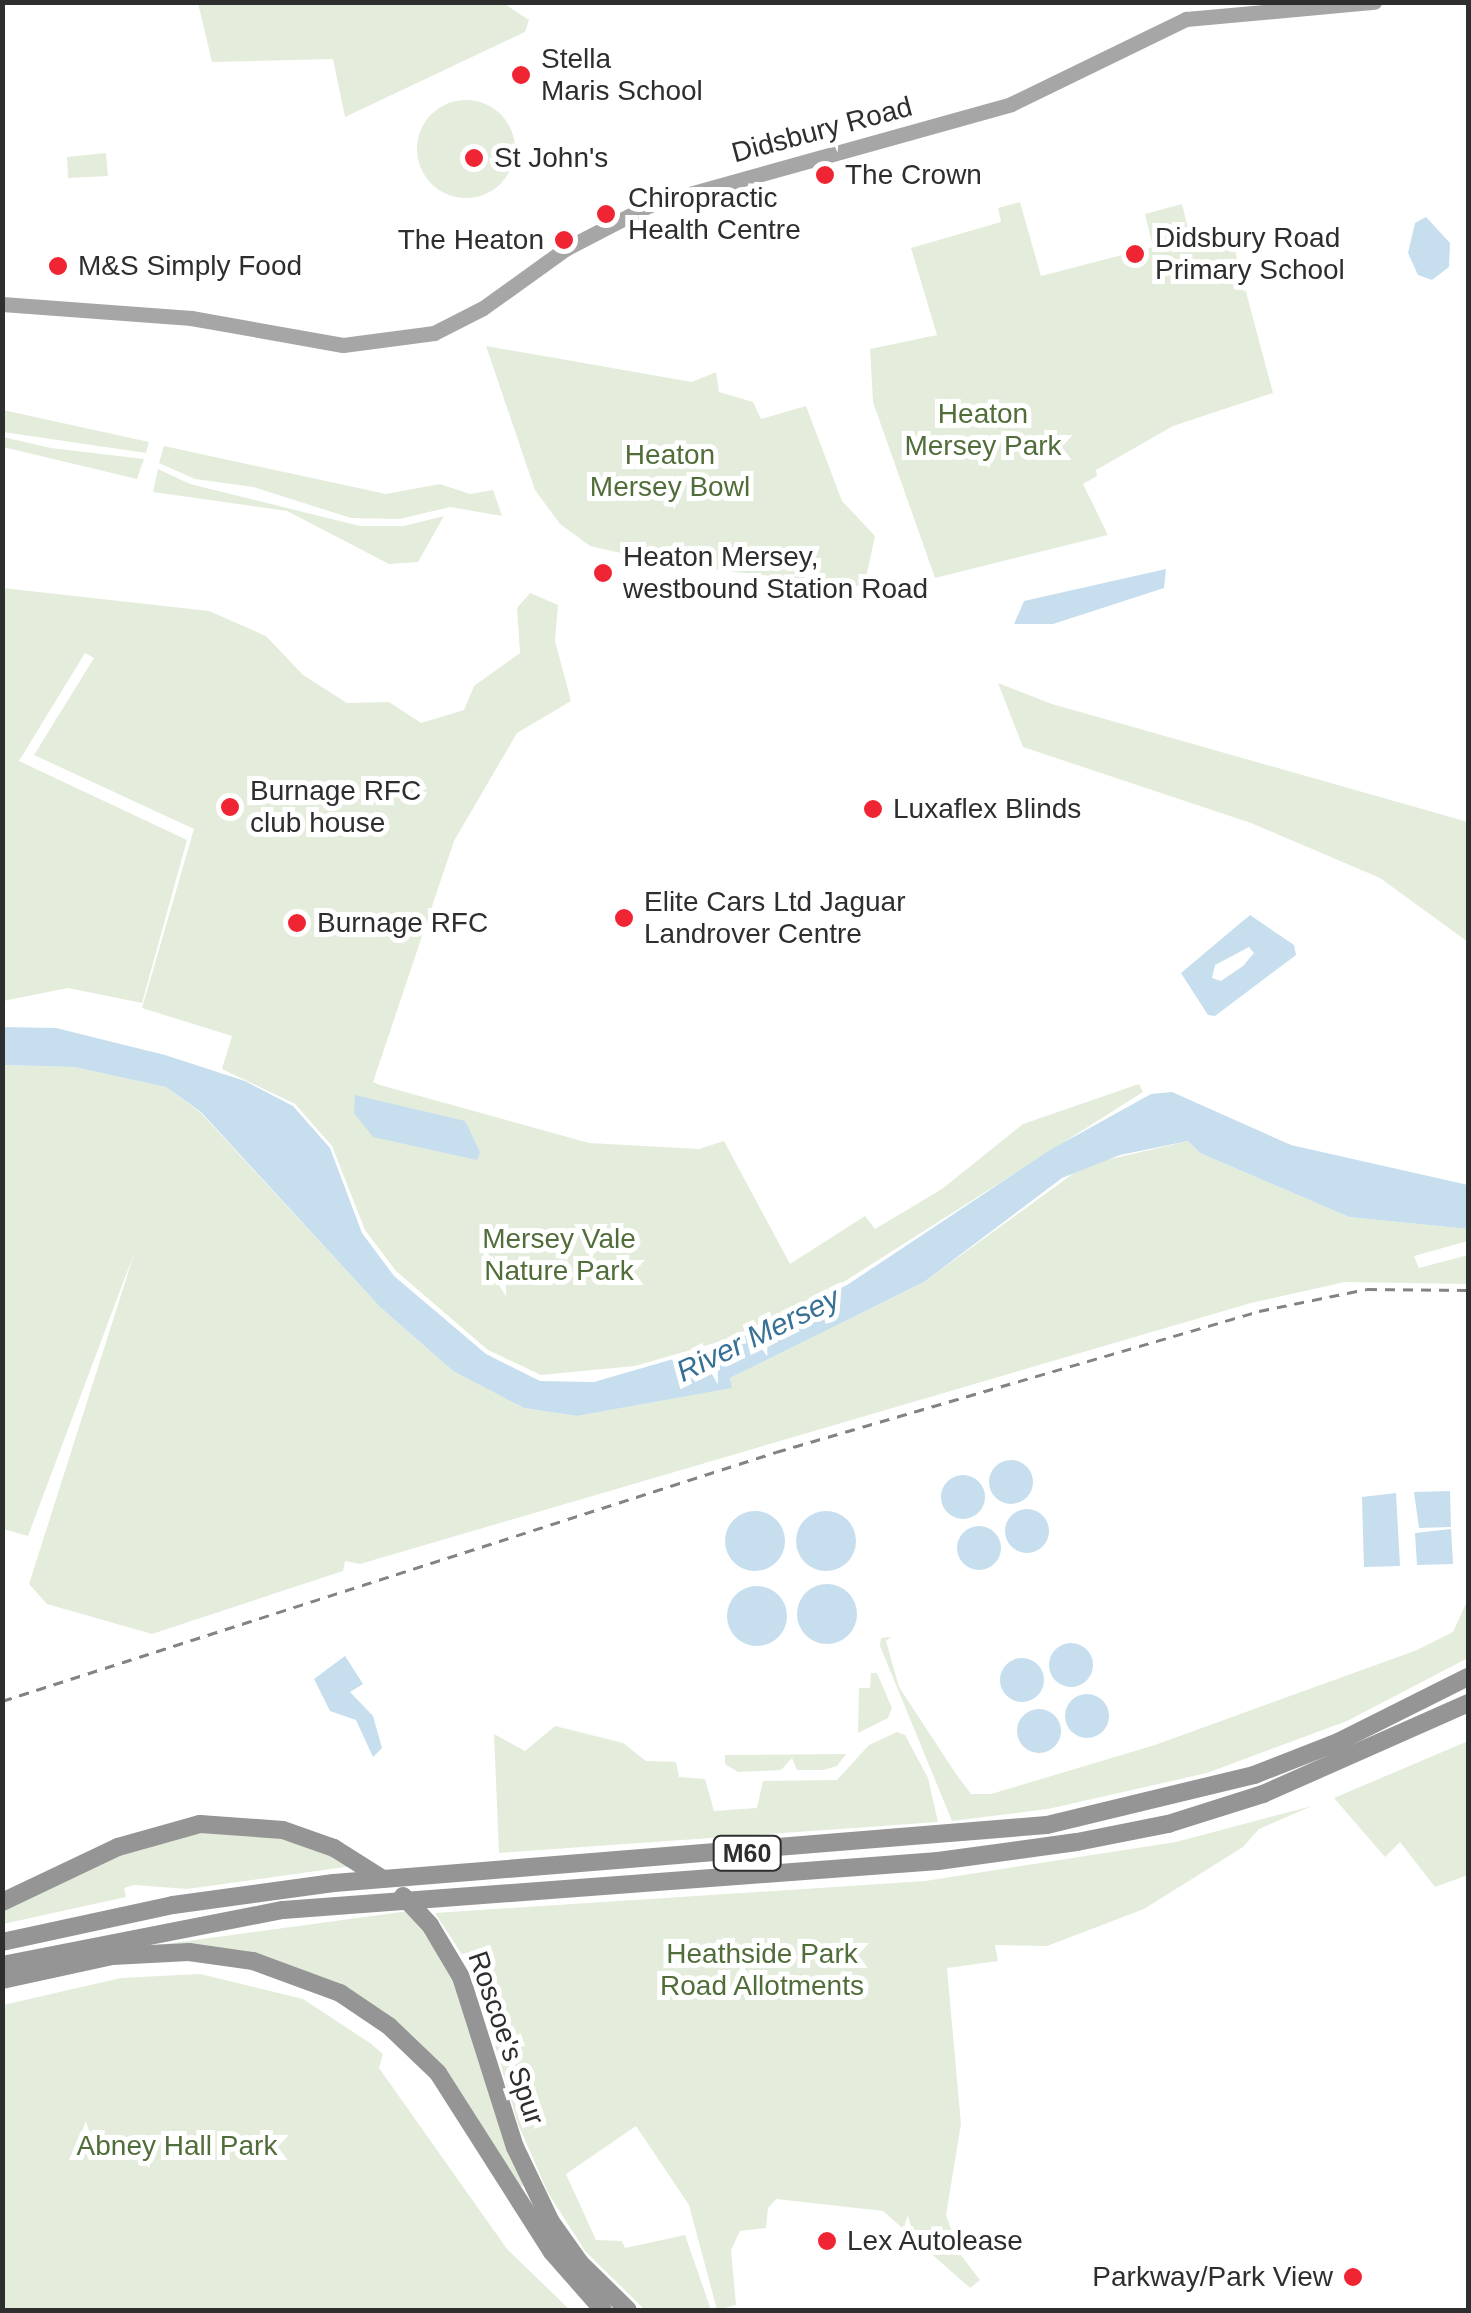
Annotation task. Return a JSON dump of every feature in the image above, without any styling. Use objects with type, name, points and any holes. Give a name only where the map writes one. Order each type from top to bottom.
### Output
[{"type":"highway","name":"M60","points":[[2,1942],[173,1905],[334,1882],[1048,1825],[1254,1775],[1338,1742],[1468,1677]]},
{"type":"highway","name":"M60","points":[[2,1965],[283,1910],[1049,1847],[1168,1824],[1263,1794],[1468,1703]]},
{"type":"highway","name":"Roscoe's Spur","points":[[2,1902],[118,1847],[186,1826],[266,1827],[334,1848],[388,1882],[430,1925],[460,1977],[538,2199],[580,2263],[628,2310]]},
{"type":"highway","name":"Roscoe's Spur","points":[[2,1980],[112,1956],[208,1953],[282,1969],[340,1993],[389,2026],[438,2073],[552,2252],[603,2310]]},
{"type":"main road","name":"Didsbury Road","points":[[2,304],[191,318],[343,345],[434,333],[483,308],[564,248],[650,205],[1011,104],[1186,19],[1374,2]]},
{"type":"green space","points":[[198,3],[503,3],[529,20],[525,32],[345,117],[333,59],[212,62]]},
{"type":"green space","points":[[466,100],[485,103],[501,114],[512,130],[512,168],[501,184],[485,195],[466,198],[447,195],[431,184],[420,168],[417,149],[420,130],[431,114],[447,103]]},
{"type":"green space","points":[[106,153],[108,176],[68,178],[67,157]]},
{"type":"green space","name":"Heaton Mersey Park","points":[[1020,202],[1041,276],[1153,247],[1145,214],[1182,204],[1191,241],[1230,232],[1273,393],[1173,426],[1096,470],[1097,476],[1083,484],[1108,535],[935,578],[873,402],[870,349],[937,335],[911,248],[1001,222],[998,208]]},
{"type":"green space","name":"Heaton Mersey Bowl","points":[[486,346],[692,382],[716,372],[719,392],[753,402],[761,419],[806,406],[842,501],[875,536],[864,587],[669,564],[590,546],[560,524],[535,490]]},
{"type":"green space","points":[[3,410],[149,442],[146,453],[3,432]]},
{"type":"green space","points":[[3,437],[51,448],[144,459],[137,479],[3,447]]},
{"type":"green space","points":[[164,446],[386,494],[440,484],[470,494],[493,490],[502,516],[450,507],[400,519],[351,518],[253,487],[195,479],[159,463]]},
{"type":"green space","points":[[158,469],[190,484],[360,526],[404,526],[444,516],[418,562],[389,564],[287,511],[153,492]]},
{"type":"green space","name":"Mersey Vale Nature Park","points":[[3,588],[209,611],[266,636],[303,675],[347,703],[389,702],[421,723],[464,710],[474,686],[520,653],[517,608],[530,593],[558,605],[555,641],[571,701],[517,733],[454,841],[373,1082],[589,1143],[699,1149],[724,1141],[790,1264],[865,1216],[875,1229],[942,1189],[1023,1124],[1139,1084],[1143,1092],[842,1283],[729,1339],[635,1366],[541,1375],[488,1350],[396,1271],[365,1230],[332,1146],[295,1104],[222,1069],[232,1036],[142,1008],[194,829],[34,755],[94,658],[85,653],[19,761],[187,840],[142,1003],[68,988],[3,1001]]},
{"type":"green space","points":[[998,683],[1052,704],[1468,822],[1468,942],[1380,878],[1251,823],[1023,747]]},
{"type":"green space","points":[[2,1065],[74,1067],[166,1087],[200,1112],[380,1307],[453,1371],[524,1408],[577,1416],[731,1388],[730,1378],[924,1282],[1085,1165],[1188,1141],[1200,1153],[1349,1217],[1468,1229],[1468,1241],[1414,1256],[1419,1268],[1468,1255],[1468,1284],[1345,1282],[1251,1303],[360,1564],[345,1561],[343,1571],[152,1634],[47,1604],[29,1584],[135,1251],[28,1536],[3,1529]]},
{"type":"green space","points":[[1468,1599],[1468,1658],[1347,1721],[1207,1773],[1048,1809],[952,1821],[880,1646],[881,1638],[891,1637],[886,1641],[899,1687],[971,1794],[991,1794],[1155,1745],[1417,1650],[1453,1632]]},
{"type":"green space","points":[[871,1673],[877,1673],[892,1708],[888,1718],[858,1733],[859,1688],[870,1688]]},
{"type":"green space","points":[[555,1726],[623,1743],[646,1761],[676,1762],[679,1777],[705,1779],[714,1811],[757,1808],[763,1781],[837,1780],[869,1745],[897,1732],[905,1735],[928,1778],[938,1822],[499,1853],[494,1734],[525,1751]]},
{"type":"green space","points":[[1468,1741],[1468,1875],[1435,1887],[1400,1842],[1385,1857],[1334,1798]]},
{"type":"green space","points":[[846,1754],[837,1766],[823,1770],[797,1770],[792,1758],[781,1770],[738,1772],[725,1764],[725,1755]]},
{"type":"green space","name":"Heathside Park Road Allotments","points":[[1312,1806],[1259,1829],[1243,1847],[1144,1909],[1047,1946],[995,1945],[998,1961],[947,1968],[961,2124],[946,2215],[960,2254],[980,2280],[970,2288],[883,2211],[776,2199],[768,2208],[766,2228],[740,2231],[731,2250],[736,2305],[717,2310],[689,2205],[636,2126],[566,2174],[596,2240],[622,2241],[625,2248],[685,2235],[711,2310],[645,2310],[585,2251],[548,2193],[518,2124],[474,1973],[435,1913],[925,1881],[1176,1842]]},
{"type":"green space","points":[[211,1830],[260,1831],[308,1844],[352,1866],[187,1889],[134,1885],[124,1888],[126,1897],[3,1924],[2,1910],[123,1852]]},
{"type":"green space","points":[[409,1911],[452,1975],[525,2185],[519,2187],[440,2067],[320,1977],[236,1951],[150,1946]]},
{"type":"green space","name":"Abney Hall Park","points":[[200,1974],[303,1999],[383,2054],[379,2068],[507,2249],[570,2310],[3,2310],[3,2005],[121,1978]]},
{"type":"water","points":[[1426,217],[1450,243],[1449,267],[1432,280],[1418,275],[1408,253],[1415,223]]},
{"type":"water","points":[[1166,569],[1164,588],[1053,624],[1014,624],[1024,601]]},
{"type":"water","points":[[1250,915],[1294,945],[1296,955],[1215,1016],[1208,1015],[1181,973]],"holes":[[[1249,947],[1254,953],[1221,981],[1212,978],[1215,965]]]},
{"type":"water","name":"River Mersey","points":[[3,1027],[56,1028],[165,1055],[245,1081],[293,1106],[330,1148],[362,1233],[394,1276],[486,1354],[540,1381],[594,1382],[732,1342],[847,1285],[1050,1150],[1151,1094],[1172,1092],[1291,1145],[1468,1185],[1468,1229],[1349,1217],[1200,1153],[1188,1141],[1120,1155],[1062,1178],[924,1282],[730,1378],[732,1388],[577,1416],[524,1408],[453,1371],[380,1307],[201,1112],[166,1087],[74,1067],[3,1065]]},
{"type":"water","points":[[355,1095],[465,1121],[480,1152],[477,1160],[373,1137],[354,1113]]},
{"type":"water","points":[[1011,1460],[1027,1466],[1033,1482],[1027,1498],[1011,1504],[995,1498],[989,1482],[995,1466]]},
{"type":"water","points":[[963,1475],[979,1481],[985,1497],[979,1513],[963,1519],[947,1513],[941,1497],[947,1481]]},
{"type":"water","points":[[1450,1491],[1451,1527],[1419,1528],[1414,1492]]},
{"type":"water","points":[[1396,1493],[1400,1566],[1364,1567],[1362,1497]]},
{"type":"water","points":[[1027,1509],[1043,1515],[1049,1531],[1043,1547],[1027,1553],[1011,1547],[1005,1531],[1011,1515]]},
{"type":"water","points":[[755,1511],[776,1520],[785,1541],[776,1562],[755,1571],[734,1562],[725,1541],[734,1520]]},
{"type":"water","points":[[826,1511],[847,1520],[856,1541],[847,1562],[826,1571],[805,1562],[796,1541],[805,1520]]},
{"type":"water","points":[[979,1526],[995,1532],[1001,1548],[995,1564],[979,1570],[963,1564],[957,1548],[963,1532]]},
{"type":"water","points":[[1451,1529],[1453,1564],[1417,1565],[1415,1533]]},
{"type":"water","points":[[827,1584],[848,1593],[857,1614],[848,1635],[827,1644],[806,1635],[797,1614],[806,1593]]},
{"type":"water","points":[[757,1586],[778,1595],[787,1616],[778,1637],[757,1646],[736,1637],[727,1616],[736,1595]]},
{"type":"water","points":[[1071,1643],[1087,1649],[1093,1665],[1087,1681],[1071,1687],[1055,1681],[1049,1665],[1055,1649]]},
{"type":"water","points":[[345,1656],[363,1684],[350,1692],[373,1716],[382,1748],[373,1757],[356,1720],[330,1711],[314,1679]]},
{"type":"water","points":[[1022,1658],[1038,1664],[1044,1680],[1038,1696],[1022,1702],[1006,1696],[1000,1680],[1006,1664]]},
{"type":"water","points":[[1087,1694],[1103,1700],[1109,1716],[1103,1732],[1087,1738],[1071,1732],[1065,1716],[1071,1700]]},
{"type":"water","points":[[1039,1709],[1055,1715],[1061,1731],[1055,1747],[1039,1753],[1023,1747],[1017,1731],[1023,1715]]},
{"type":"railway","points":[[2,1701],[776,1452],[1259,1311],[1367,1289],[1468,1290]]},
{"type":"place","name":"Stella Maris School","points":[[521,75]]},
{"type":"place","name":"St John's","points":[[474,158]]},
{"type":"place","name":"The Crown","points":[[825,175]]},
{"type":"place","name":"Chiropractic Health Centre","points":[[606,214]]},
{"type":"place","name":"The Heaton","points":[[564,240]]},
{"type":"place","name":"Didsbury Road Primary School","points":[[1135,254]]},
{"type":"place","name":"M&S Simply Food","points":[[58,266]]},
{"type":"place","name":"Heaton Mersey, westbound Station Road","points":[[603,573]]},
{"type":"place","name":"Burnage RFC club house","points":[[230,807]]},
{"type":"place","name":"Luxaflex Blinds","points":[[873,809]]},
{"type":"place","name":"Elite Cars Ltd Jaguar Landrover Centre","points":[[624,918]]},
{"type":"place","name":"Burnage RFC","points":[[297,923]]},
{"type":"place","name":"Lex Autolease","points":[[827,2241]]},
{"type":"place","name":"Parkway/Park View","points":[[1353,2277]]}]
